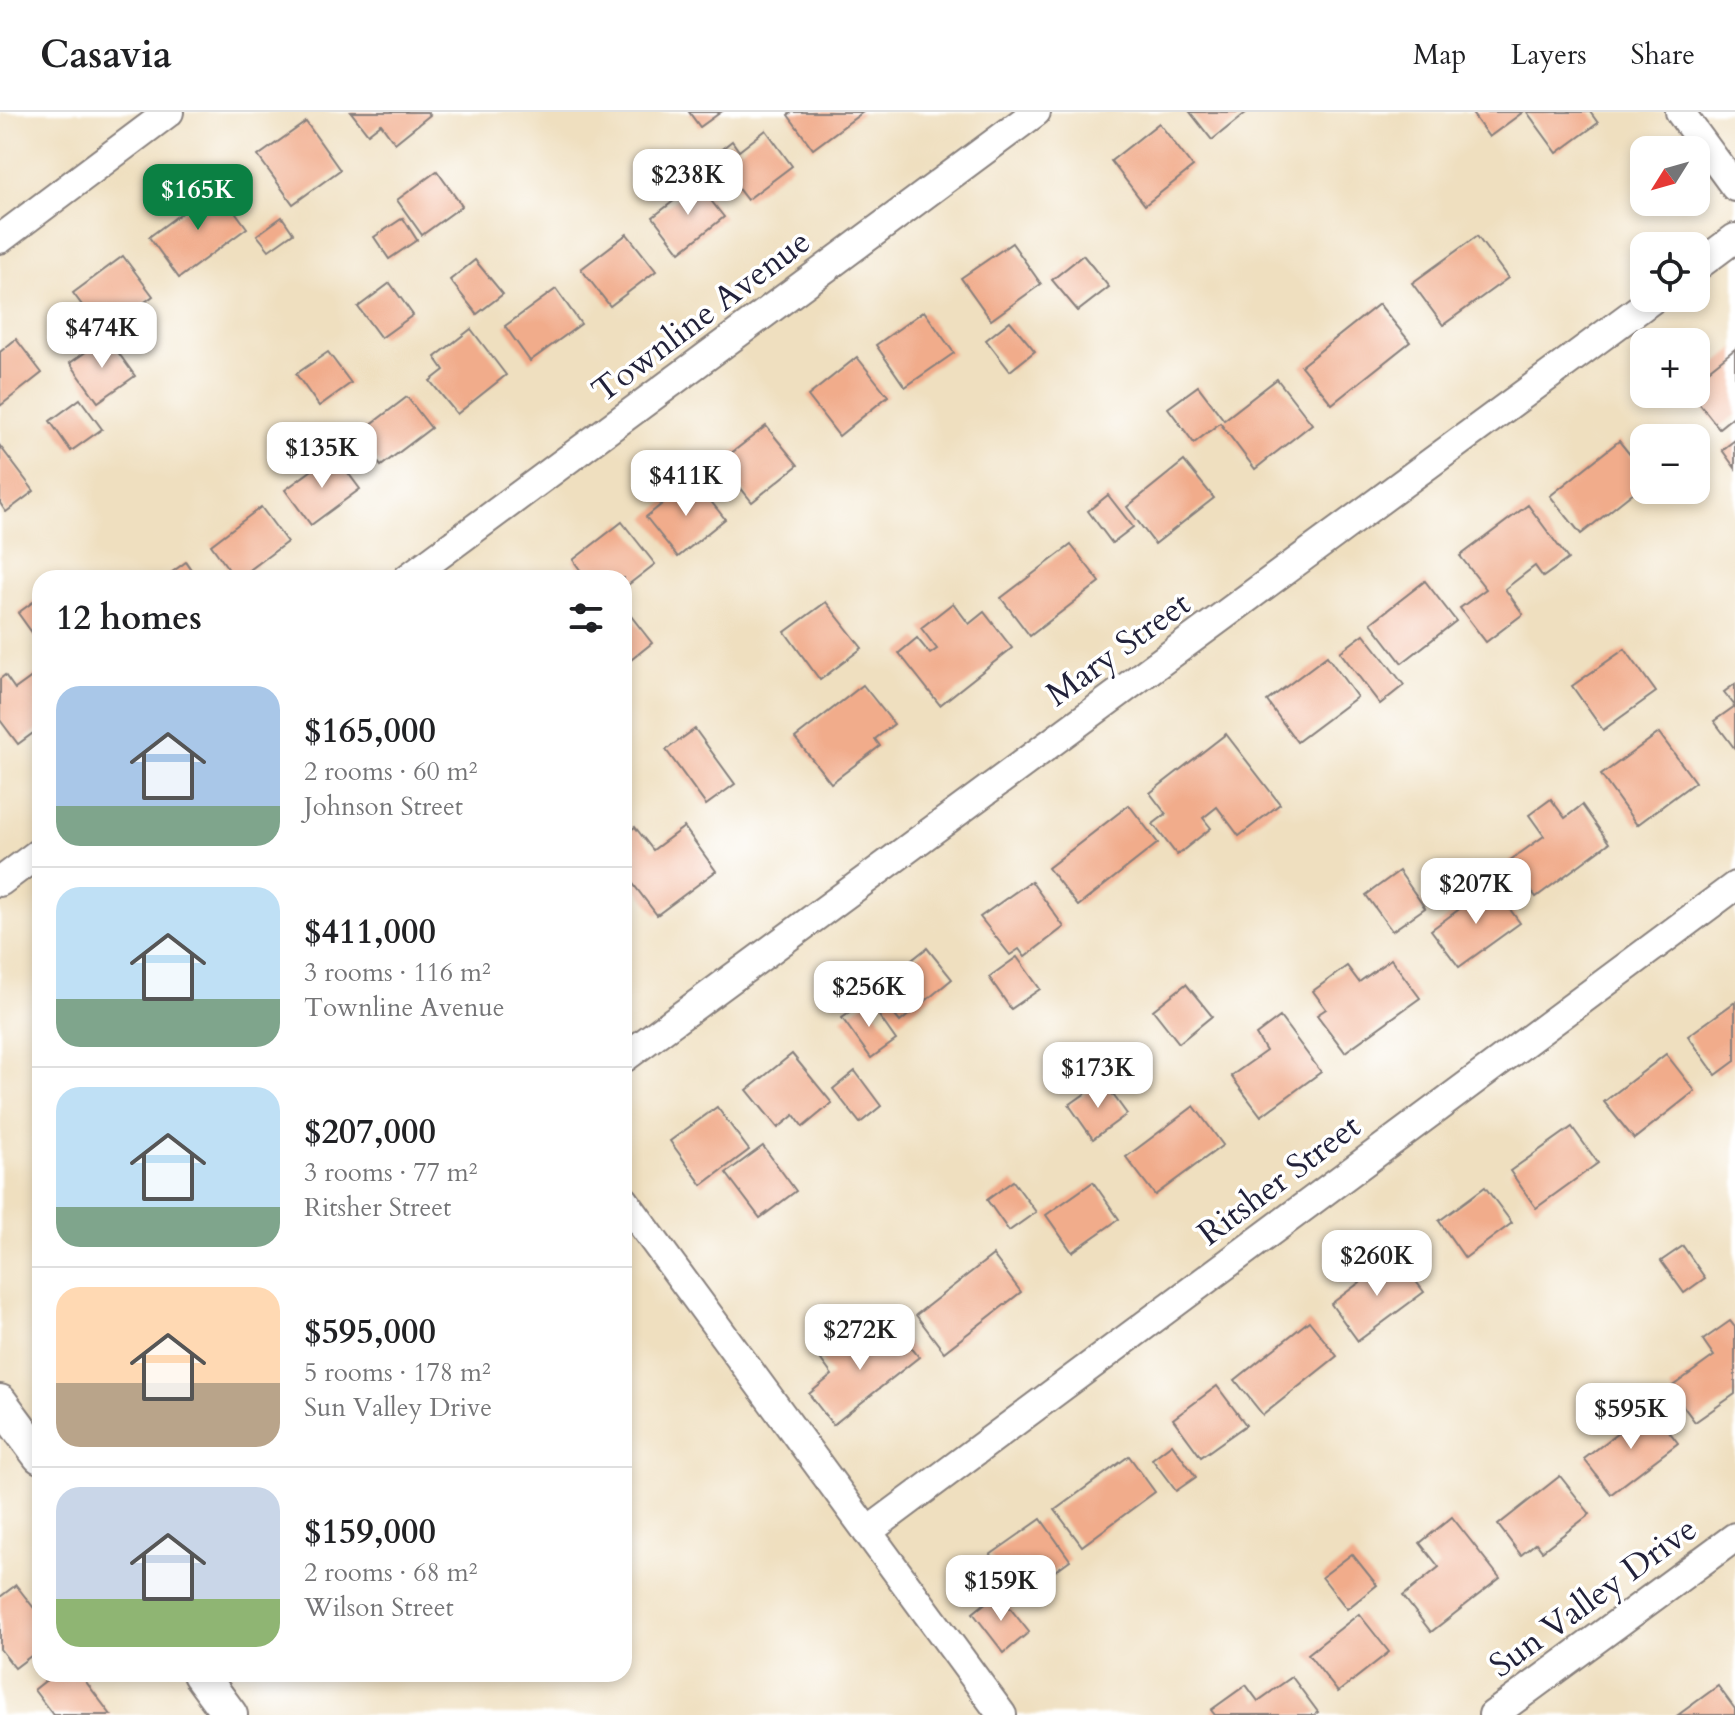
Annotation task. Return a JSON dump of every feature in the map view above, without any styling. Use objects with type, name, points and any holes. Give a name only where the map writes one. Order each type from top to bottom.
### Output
[{"type":"street","points":[[0,239],[169,112]]},
{"type":"street","name":"Townline Avenue","points":[[419,570],[1036,112]]},
{"type":"street","points":[[1680,112],[1735,187]]},
{"type":"street","points":[[1710,257],[1735,238]]},
{"type":"street","name":"Mary Street","points":[[632,1052],[1635,312]]},
{"type":"street","points":[[0,882],[32,858]]},
{"type":"street","name":"Ritsher Street","points":[[867,1532],[1735,886]]},
{"type":"street","points":[[632,1211],[1002,1715]]},
{"type":"street","points":[[0,1402],[32,1445]]},
{"type":"street","name":"Sun Valley Drive","points":[[1493,1715],[1735,1537]]},
{"type":"street","points":[[206,1682],[230,1715]]},
{"type":"building","points":[[351,112],[427,112],[430,115],[395,143],[381,124],[368,134]]},
{"type":"building","points":[[689,112],[721,112],[700,127]]},
{"type":"building","points":[[792,112],[863,112],[813,149],[788,115]]},
{"type":"building","points":[[1190,112],[1247,112],[1212,140]]},
{"type":"building","points":[[1471,112],[1523,112],[1489,137]]},
{"type":"building","points":[[1527,112],[1590,112],[1598,123],[1557,153]]},
{"type":"building","points":[[306,122],[340,170],[293,204],[258,156]]},
{"type":"building","points":[[1159,123],[1193,167],[1145,205],[1111,161]]},
{"type":"building","points":[[766,130],[792,166],[747,200],[713,156],[732,141],[739,151]]},
{"type":"building","points":[[437,171],[462,206],[422,235],[397,200]]},
{"type":"building","points":[[697,183],[724,217],[680,252],[653,217]]},
{"type":"building","points":[[217,187],[247,228],[179,278],[149,237]]},
{"type":"building","points":[[282,217],[293,233],[269,250],[257,235]]},
{"type":"building","points":[[403,218],[417,240],[389,259],[374,237]]},
{"type":"building","points":[[627,234],[656,271],[610,306],[581,269]]},
{"type":"building","points":[[1477,236],[1508,278],[1443,325],[1412,283]]},
{"type":"building","points":[[1012,243],[1041,284],[991,320],[961,278]]},
{"type":"building","points":[[1083,255],[1109,287],[1078,311],[1052,280]]},
{"type":"building","points":[[123,256],[153,296],[103,333],[73,293]]},
{"type":"building","points":[[475,260],[503,294],[477,314],[450,280]]},
{"type":"building","points":[[390,283],[413,315],[381,338],[358,307]]},
{"type":"building","points":[[556,289],[581,324],[530,361],[505,326]]},
{"type":"building","points":[[1379,304],[1410,342],[1332,404],[1301,366]]},
{"type":"building","points":[[924,311],[954,353],[905,387],[876,345]]},
{"type":"building","points":[[1010,321],[1035,351],[1010,371],[986,340]]},
{"type":"building","points":[[471,329],[506,375],[457,414],[430,381],[444,370],[435,357]]},
{"type":"building","points":[[107,337],[135,376],[98,402],[70,363]]},
{"type":"building","points":[[16,339],[42,373],[0,406],[0,352]]},
{"type":"building","points":[[1735,349],[1735,415],[1719,428],[1703,408],[1710,408],[1710,369]]},
{"type":"building","points":[[328,352],[351,383],[319,406],[296,374]]},
{"type":"building","points":[[857,357],[888,396],[839,436],[808,396]]},
{"type":"building","points":[[1277,379],[1312,424],[1255,469],[1220,423],[1194,443],[1168,408],[1198,386],[1224,420]]},
{"type":"building","points":[[407,397],[431,428],[381,466],[357,435]]},
{"type":"building","points":[[80,399],[102,429],[71,451],[50,421]]},
{"type":"building","points":[[766,426],[798,465],[752,502],[720,462]]},
{"type":"building","points":[[1735,440],[1735,468],[1722,450]]},
{"type":"building","points":[[1619,441],[1630,455],[1630,495],[1581,534],[1550,496]]},
{"type":"building","points":[[0,446],[34,491],[6,512],[0,503]]},
{"type":"building","points":[[334,454],[360,489],[311,525],[285,490]]},
{"type":"building","points":[[1184,461],[1214,498],[1155,544],[1127,507]]},
{"type":"building","points":[[693,479],[725,519],[678,557],[646,517]]},
{"type":"building","points":[[1108,495],[1133,527],[1112,543],[1088,511]]},
{"type":"building","points":[[1528,505],[1568,559],[1543,577],[1535,566],[1505,589],[1523,614],[1486,642],[1460,608],[1486,589],[1460,556]]},
{"type":"building","points":[[261,507],[287,542],[250,570],[229,570],[211,545]]},
{"type":"building","points":[[622,522],[655,564],[632,582],[632,570],[580,570],[573,560]]},
{"type":"building","points":[[1071,545],[1100,582],[1030,636],[1001,598]]},
{"type":"building","points":[[186,562],[192,570],[175,570]]},
{"type":"building","points":[[1425,581],[1456,621],[1402,663],[1371,623]]},
{"type":"building","points":[[826,602],[862,648],[820,680],[785,632]]},
{"type":"building","points":[[32,603],[32,633],[18,613]]},
{"type":"building","points":[[953,603],[969,624],[984,612],[1012,648],[940,705],[899,653],[917,638],[930,654],[937,649],[921,628]]},
{"type":"building","points":[[632,617],[652,643],[632,659]]},
{"type":"building","points":[[1364,634],[1404,685],[1380,704],[1340,652]]},
{"type":"building","points":[[1625,649],[1656,692],[1603,730],[1572,686]]},
{"type":"building","points":[[1327,656],[1357,697],[1297,742],[1267,701]]},
{"type":"building","points":[[5,675],[15,689],[32,677],[32,734],[18,744],[0,720],[0,679]]},
{"type":"building","points":[[1735,684],[1735,706],[1724,692]]},
{"type":"building","points":[[863,685],[894,724],[875,739],[880,746],[831,783],[795,738]]},
{"type":"building","points":[[1735,706],[1735,749],[1714,721]]},
{"type":"building","points":[[695,729],[735,784],[706,805],[666,750]]},
{"type":"building","points":[[1659,733],[1695,782],[1637,825],[1601,775]]},
{"type":"building","points":[[1226,734],[1280,804],[1239,836],[1217,807],[1203,818],[1211,828],[1177,855],[1153,824],[1166,814],[1150,793]]},
{"type":"building","points":[[1551,799],[1565,818],[1582,805],[1609,843],[1536,897],[1509,861],[1544,836],[1529,815]]},
{"type":"building","points":[[1129,805],[1158,843],[1078,906],[1048,868]]},
{"type":"building","points":[[635,827],[653,850],[684,827],[716,871],[657,915],[632,882],[632,829]]},
{"type":"building","points":[[1399,871],[1425,908],[1392,931],[1366,895]]},
{"type":"building","points":[[1031,881],[1064,927],[1025,957],[1019,949],[1010,955],[980,917]]},
{"type":"building","points":[[1492,885],[1520,923],[1459,967],[1431,930]]},
{"type":"building","points":[[927,948],[952,979],[900,1022],[874,990]]},
{"type":"building","points":[[1017,957],[1040,989],[1011,1009],[989,977]]},
{"type":"building","points":[[1391,959],[1420,998],[1345,1052],[1317,1015],[1326,1009],[1313,991],[1347,966],[1359,982]]},
{"type":"building","points":[[1186,984],[1212,1016],[1179,1043],[1153,1010]]},
{"type":"building","points":[[868,1000],[896,1040],[871,1058],[842,1018]]},
{"type":"building","points":[[1735,1002],[1735,1061],[1716,1075],[1688,1036]]},
{"type":"building","points":[[1280,1017],[1321,1072],[1261,1116],[1231,1076],[1266,1051],[1256,1035]]},
{"type":"building","points":[[792,1054],[832,1103],[803,1127],[794,1115],[778,1128],[747,1090]]},
{"type":"building","points":[[1666,1054],[1695,1091],[1634,1139],[1604,1102]]},
{"type":"building","points":[[855,1071],[881,1106],[860,1123],[833,1089]]},
{"type":"building","points":[[1103,1081],[1127,1114],[1093,1139],[1069,1105]]},
{"type":"building","points":[[1194,1106],[1223,1145],[1155,1195],[1126,1157]]},
{"type":"building","points":[[717,1107],[749,1150],[702,1185],[670,1141]]},
{"type":"building","points":[[1572,1127],[1598,1163],[1536,1208],[1510,1171]]},
{"type":"building","points":[[763,1146],[796,1191],[760,1218],[726,1173]]},
{"type":"building","points":[[1013,1181],[1036,1212],[1009,1231],[987,1200]]},
{"type":"building","points":[[1093,1182],[1119,1219],[1072,1252],[1046,1215]]},
{"type":"building","points":[[1485,1187],[1512,1223],[1465,1258],[1439,1221]]},
{"type":"building","points":[[1683,1246],[1705,1278],[1684,1293],[1661,1261]]},
{"type":"building","points":[[993,1255],[1021,1292],[944,1352],[916,1315]]},
{"type":"building","points":[[1396,1255],[1424,1292],[1358,1341],[1331,1304]]},
{"type":"building","points":[[1309,1321],[1337,1356],[1263,1415],[1235,1380]]},
{"type":"building","points":[[1730,1321],[1735,1327],[1735,1394],[1695,1422],[1670,1388],[1714,1356],[1703,1340]]},
{"type":"building","points":[[860,1329],[874,1347],[897,1330],[919,1357],[833,1425],[809,1394],[832,1375],[821,1360]]},
{"type":"building","points":[[1217,1386],[1246,1425],[1201,1457],[1173,1419]]},
{"type":"building","points":[[1651,1408],[1678,1443],[1611,1494],[1584,1459]]},
{"type":"building","points":[[1172,1444],[1196,1477],[1176,1491],[1152,1459]]},
{"type":"building","points":[[1129,1456],[1155,1492],[1082,1546],[1055,1510]]},
{"type":"building","points":[[1560,1476],[1590,1514],[1542,1551],[1536,1543],[1521,1555],[1498,1525]]},
{"type":"building","points":[[1452,1517],[1500,1578],[1431,1632],[1403,1596],[1439,1567],[1420,1543]]},
{"type":"building","points":[[1041,1519],[1070,1560],[1019,1597],[990,1555]]},
{"type":"building","points":[[1352,1554],[1377,1585],[1347,1609],[1322,1577]]},
{"type":"building","points":[[16,1585],[32,1606],[32,1655],[15,1668],[0,1649],[0,1597]]},
{"type":"building","points":[[998,1593],[1029,1632],[1004,1653],[973,1613]]},
{"type":"building","points":[[1359,1614],[1389,1652],[1338,1692],[1308,1654]]},
{"type":"building","points":[[1292,1677],[1318,1712],[1314,1715],[1215,1715],[1211,1710],[1246,1685],[1258,1701]]},
{"type":"building","points":[[44,1682],[86,1682],[111,1715],[53,1715],[34,1690]]},
{"type":"building","points":[[1718,1686],[1735,1709],[1735,1715],[1678,1715]]}]
